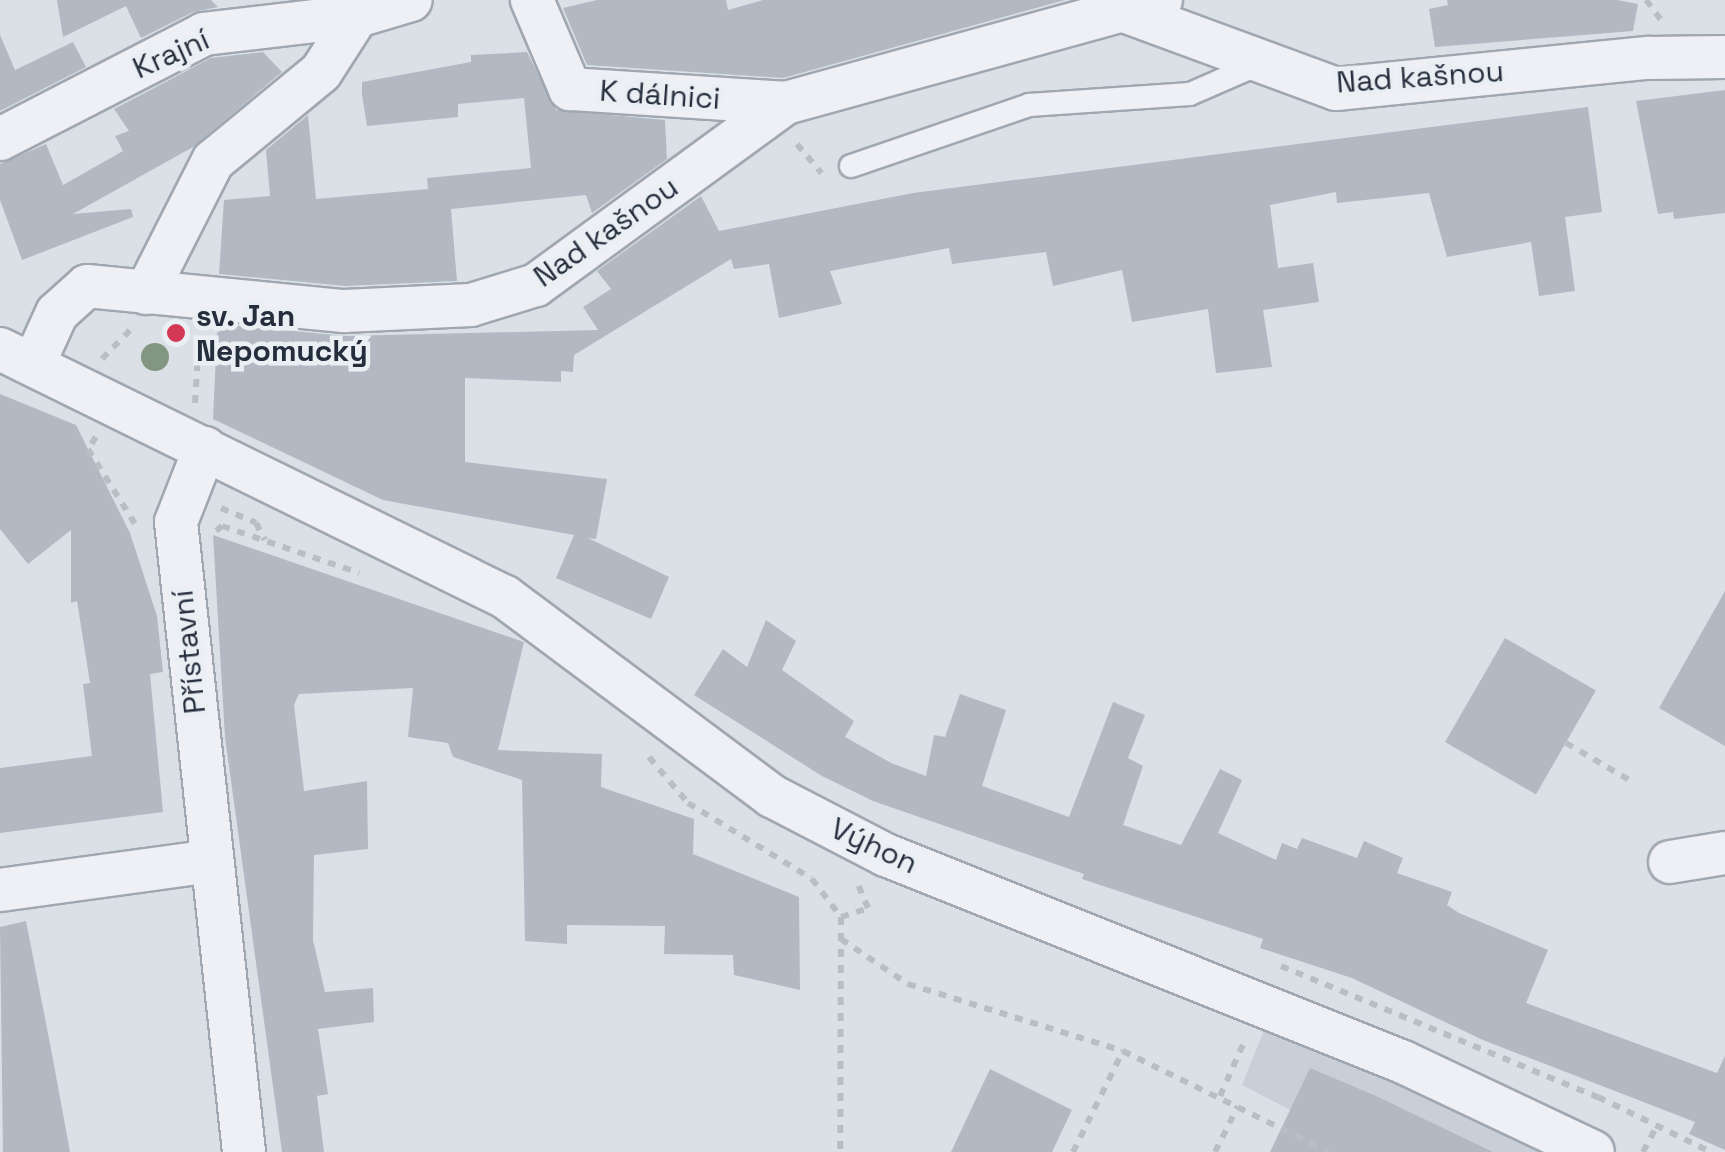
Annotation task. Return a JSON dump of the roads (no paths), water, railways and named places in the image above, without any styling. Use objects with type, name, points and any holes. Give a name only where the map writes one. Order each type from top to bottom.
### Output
[{"type":"street","name":"Krajní","points":[[0,139],[204,34],[356,16],[411,0]]},
{"type":"street","name":"K dálnici","points":[[532,0],[570,89],[779,108]]},
{"type":"street","name":"Nad kašnou","points":[[18,355],[87,286],[141,308],[202,299],[380,309],[470,305],[536,285],[779,108],[1144,6],[1264,62],[1336,89],[1650,58],[1725,58]]},
{"type":"street","points":[[141,308],[214,161],[322,72],[356,16]]},
{"type":"street","name":"Výhon","points":[[18,355],[200,433],[506,598],[772,796],[886,855],[1403,1062],[1593,1152]]},
{"type":"street","name":"Přístavní","points":[[200,433],[176,522],[244,1152]]},
{"type":"street","points":[[1670,862],[1725,853]]},
{"type":"street","points":[[0,890],[210,861]]},
{"type":"lane","points":[[851,166],[1030,105],[1190,94],[1264,62]]},
{"type":"place","name":"sv. Jan Nepomucký","points":[[176,333]]}]
